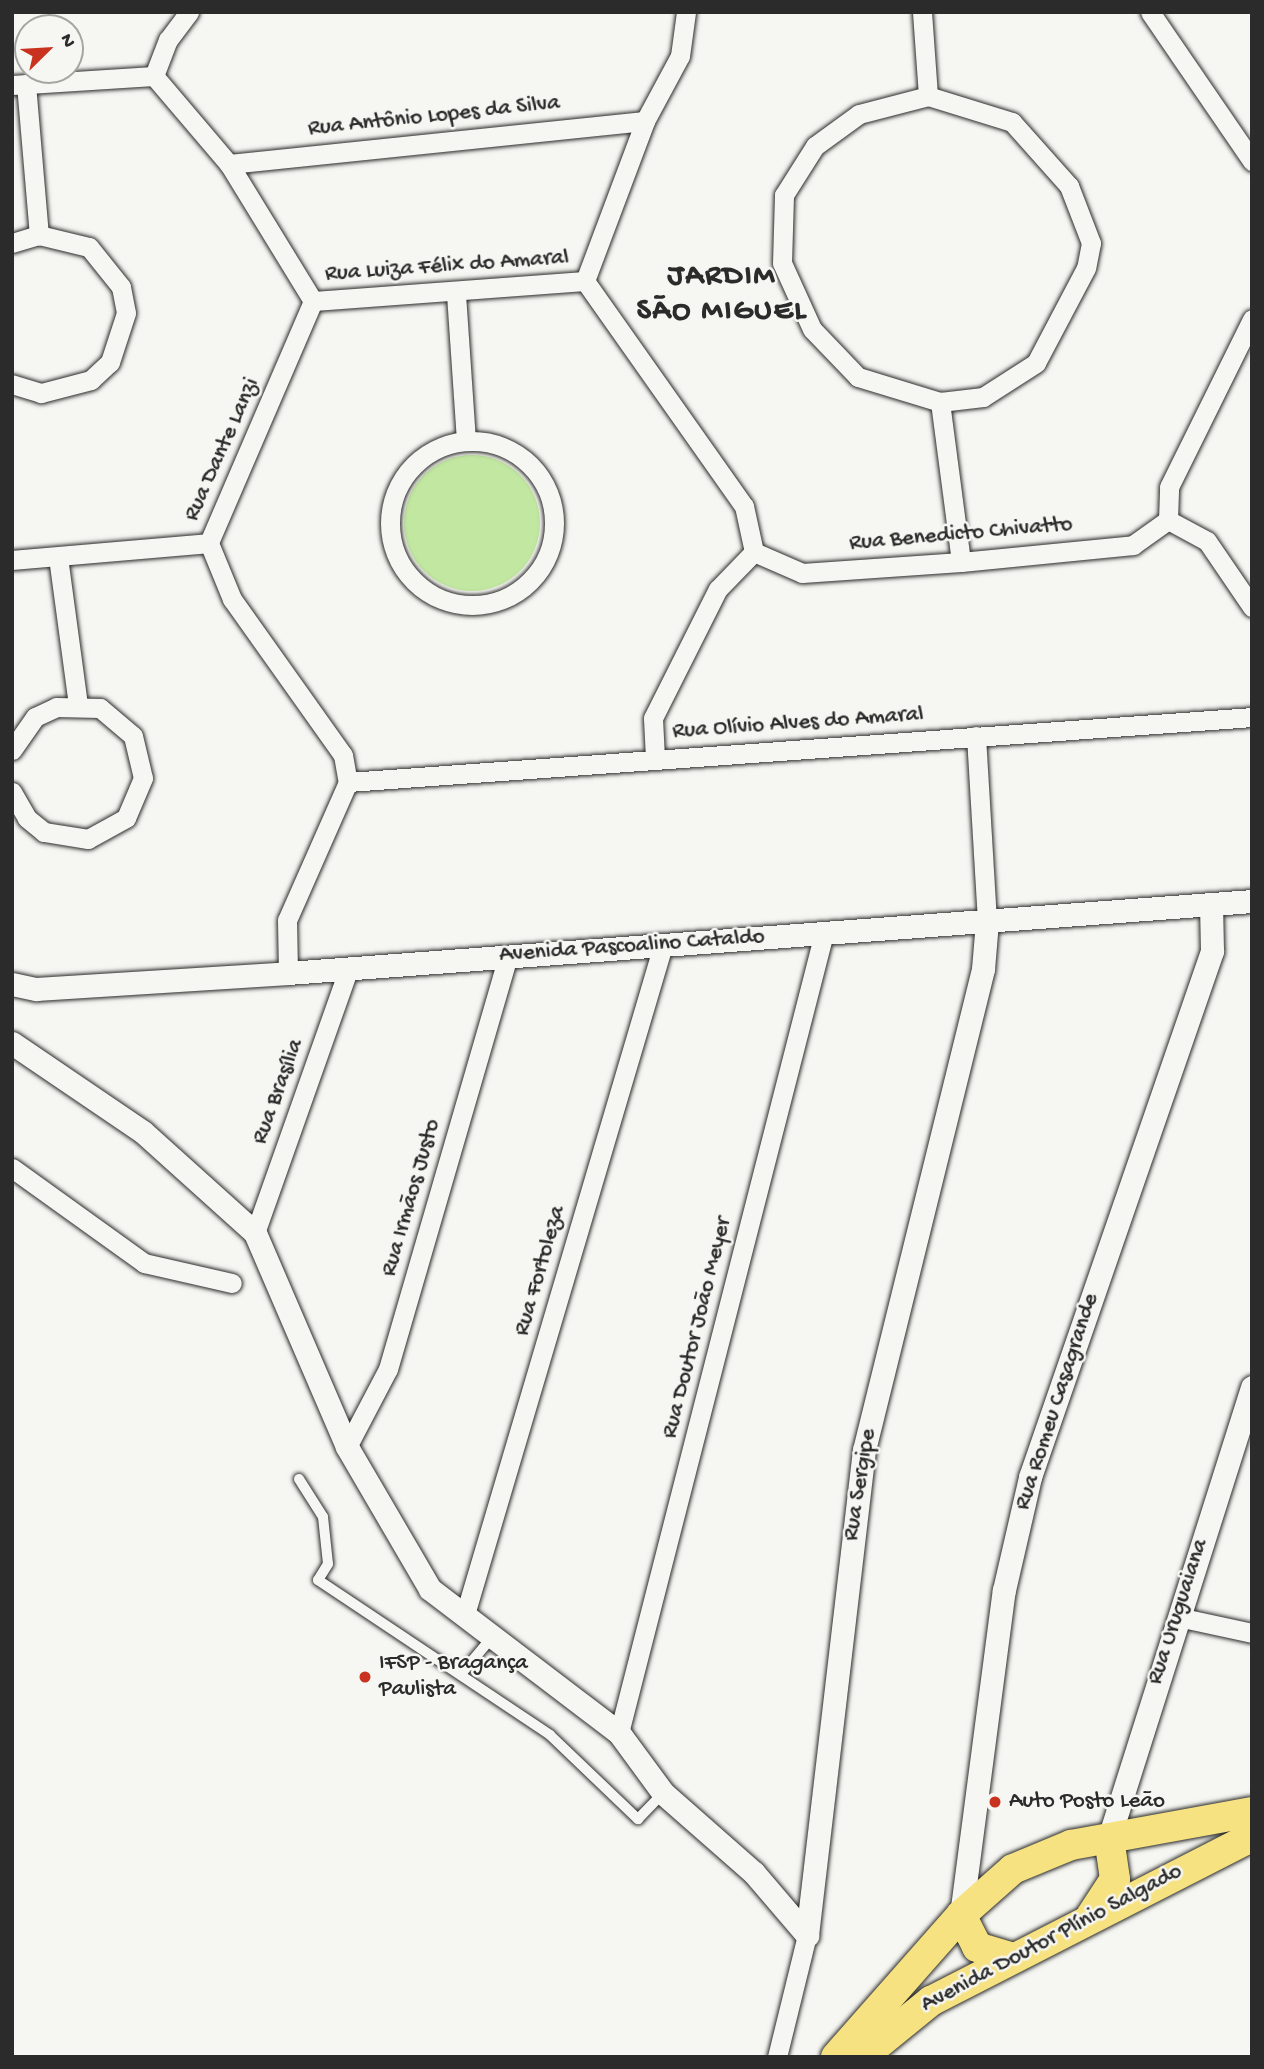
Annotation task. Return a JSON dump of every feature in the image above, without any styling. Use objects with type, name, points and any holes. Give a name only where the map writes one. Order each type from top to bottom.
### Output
[{"type":"main road","name":"Avenida Doutor Plínio Salgado","points":[[836,2057],[961,1914],[1013,1869],[1051,1851],[1252,1812]]},
{"type":"main road","name":"Avenida Doutor Plínio Salgado","points":[[862,2057],[894,2025],[1010,1957],[1087,1922],[1252,1837]]},
{"type":"main road","points":[[1087,1922],[1115,1879],[1109,1838]]},
{"type":"main road","points":[[961,1914],[977,1947],[1010,1957]]},
{"type":"street","points":[[155,76],[168,40],[189,12]]},
{"type":"street","points":[[655,758],[653,718],[718,589],[754,552],[744,506],[585,281],[645,121],[680,56],[686,12]]},
{"type":"street","points":[[922,12],[928,96]]},
{"type":"street","points":[[1150,12],[1252,161]]},
{"type":"street","points":[[39,235],[19,85],[155,76]]},
{"type":"street","points":[[155,76],[229,164],[313,301]]},
{"type":"street","points":[[928,96],[1012,122],[1069,186],[1091,243],[1086,268],[1036,363],[983,397],[940,402],[858,377],[812,329],[782,263],[784,195],[815,146],[859,114],[928,96]]},
{"type":"street","name":"Rua Antônio Lopes da Silva","points":[[229,164],[645,121]]},
{"type":"street","points":[[12,243],[39,235],[89,247],[108,264],[126,313],[121,339],[110,362],[67,390],[41,393],[12,384]]},
{"type":"street","name":"Rua Luiza Félix do Amaral","points":[[313,301],[456,294],[585,281]]},
{"type":"street","points":[[456,294],[466,440]]},
{"type":"street","name":"Rua Dante Lanzi","points":[[313,301],[209,543],[232,599],[342,755],[348,782]]},
{"type":"street","points":[[1252,319],[1169,487],[1168,520],[1207,541],[1252,607]]},
{"type":"street","points":[[940,402],[961,562]]},
{"type":"street","points":[[466,440],[493,443],[528,464],[550,497],[554,524],[537,574],[492,603],[465,605],[416,583],[400,561],[391,522],[400,483],[417,461],[466,440]]},
{"type":"street","name":"Rua Benedicto Chivatto","points":[[754,552],[802,573],[961,562],[1133,545],[1168,520]]},
{"type":"street","points":[[12,560],[209,543]]},
{"type":"street","points":[[58,557],[78,704]]},
{"type":"street","points":[[12,750],[35,717],[78,704],[118,719],[142,756],[141,789],[126,818],[88,839],[66,839],[26,818],[12,792]]},
{"type":"street","name":"Rua Olívio Alves do Amaral","points":[[348,782],[1252,717]]},
{"type":"street","points":[[976,736],[987,921]]},
{"type":"street","points":[[288,973],[286,920],[348,782]]},
{"type":"street","name":"Avenida Pascoalino Cataldo","points":[[12,984],[36,989],[288,973],[1252,901]]},
{"type":"street","name":"Rua Romeu Casagrande","points":[[961,1914],[1004,1590],[1030,1477],[1212,951],[1211,904]]},
{"type":"street","name":"Rua Sergipe","points":[[777,2057],[807,1935],[864,1450],[983,969],[987,921]]},
{"type":"street","name":"Rua Doutor João Meyer","points":[[619,1733],[824,933]]},
{"type":"street","name":"Rua Fortoleza","points":[[466,1611],[663,945]]},
{"type":"street","name":"Rua Irmãos Justo","points":[[347,1447],[388,1369],[508,957]]},
{"type":"street","name":"Rua Brasília","points":[[255,1233],[349,968]]},
{"type":"street","points":[[12,1043],[143,1132],[255,1233],[347,1447],[430,1590],[466,1611],[619,1733],[663,1793],[754,1873],[807,1935]]},
{"type":"street","points":[[12,1168],[144,1263],[232,1283]]},
{"type":"street","name":"Rua Uruguaiana","points":[[1109,1838],[1252,1387]]},
{"type":"street","points":[[1178,1617],[1252,1633]]},
{"type":"lane","points":[[299,1479],[323,1517],[328,1564],[318,1580],[550,1735],[638,1819],[663,1793]]},
{"type":"lane","points":[[461,1674],[494,1635]]},
{"type":"green space","points":[[472,455],[498,461],[520,475],[534,497],[540,523],[534,549],[520,571],[498,585],[472,591],[446,585],[424,571],[410,549],[404,523],[410,497],[424,475],[446,461]]},
{"type":"place","name":"IFSP - Bragança Paulista","points":[[365,1677]]},
{"type":"place","name":"Auto Posto Leão","points":[[995,1802]]},
{"type":"district","name":"JARDIM SÃO MIGUEL","points":[[722,295]]}]
